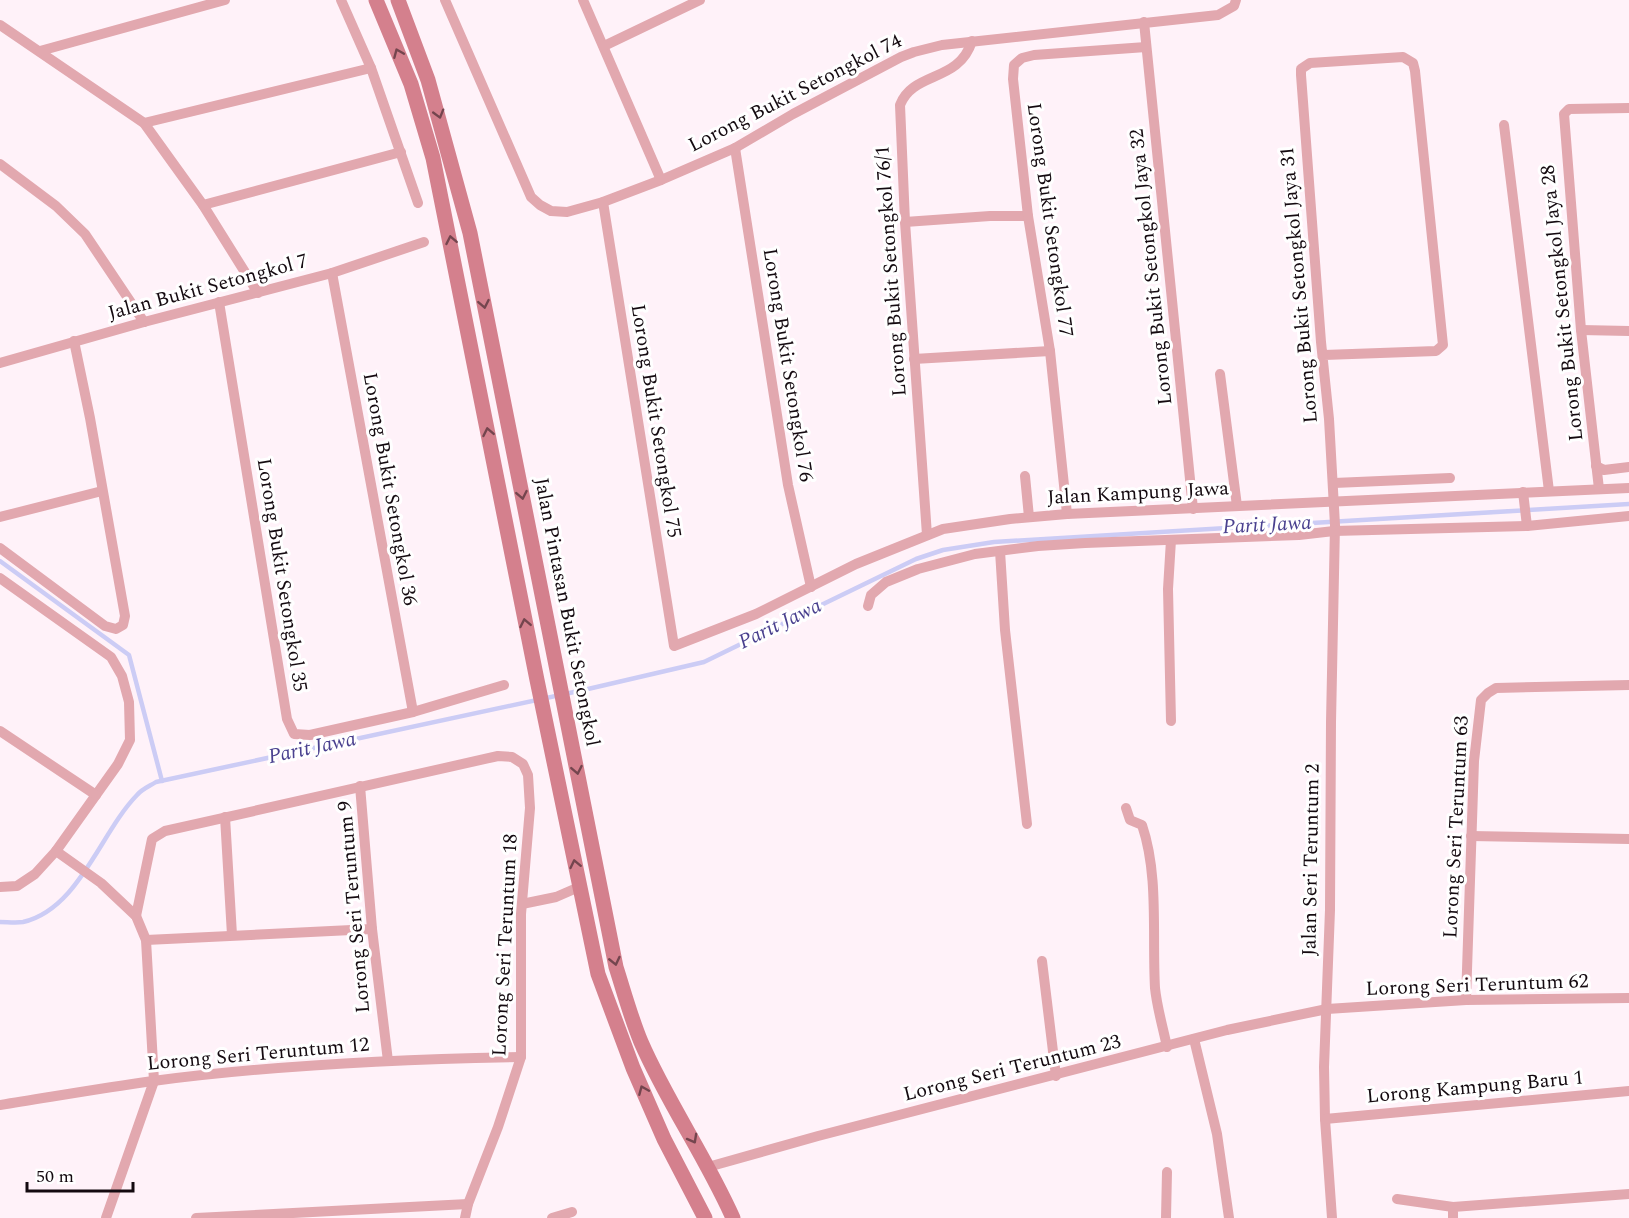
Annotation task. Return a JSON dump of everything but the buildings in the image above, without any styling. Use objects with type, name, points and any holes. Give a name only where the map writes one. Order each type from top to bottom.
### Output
[{"type":"main road","points":[[376,0],[411,84],[433,158],[544,718],[598,974],[633,1068],[664,1139],[705,1218]]},
{"type":"main road","name":"Jalan Pintasan Bukit Setongkol","points":[[398,0],[428,80],[470,233],[616,967],[640,1040],[733,1218]]},
{"type":"main road","points":[[705,1218],[712,1204],[724,1199]]},
{"type":"street","points":[[40,51],[225,0]]},
{"type":"street","points":[[341,0],[371,68],[418,203]]},
{"type":"street","name":"Lorong Bukit Setongkol 74","points":[[445,0],[531,197],[551,211],[567,212],[603,202],[662,180],[735,148],[901,57],[935,46],[1218,15],[1234,6],[1236,0]]},
{"type":"street","points":[[583,0],[662,180]]},
{"type":"street","points":[[604,46],[700,0]]},
{"type":"street","name":"Lorong Bukit Setongkol Jaya 32","points":[[1144,22],[1193,509]]},
{"type":"street","points":[[0,25],[144,123],[203,206],[258,293]]},
{"type":"street","name":"Lorong Bukit Setongkol 76/1","points":[[927,535],[905,222],[900,105],[903,96],[911,88],[947,72],[962,61],[972,41]]},
{"type":"street","name":"Lorong Bukit Setongkol 77","points":[[1067,514],[1050,351],[1028,216],[1013,79],[1014,65],[1022,58],[1034,55],[1146,47]]},
{"type":"street","name":"Lorong Bukit Setongkol Jaya 31","points":[[1324,355],[1436,351],[1443,345],[1415,68],[1407,58],[1310,63],[1302,69],[1300,83],[1321,342],[1324,355],[1334,506]]},
{"type":"street","points":[[144,123],[371,68]]},
{"type":"street","name":"Lorong Bukit Setongkol Jaya 28","points":[[1599,489],[1581,330],[1564,114],[1569,109],[1629,108]]},
{"type":"street","points":[[1504,125],[1549,491]]},
{"type":"street","name":"Lorong Bukit Setongkol 76","points":[[735,148],[787,474],[811,587]]},
{"type":"street","points":[[203,206],[401,152]]},
{"type":"street","points":[[0,164],[56,206],[85,234],[144,322]]},
{"type":"street","name":"Lorong Bukit Setongkol 75","points":[[603,202],[674,646]]},
{"type":"street","points":[[905,222],[990,216],[1028,216]]},
{"type":"street","name":"Jalan Bukit Setongkol 7","points":[[0,363],[144,322],[332,273],[424,242]]},
{"type":"street","name":"Lorong Bukit Setongkol 36","points":[[332,273],[412,712]]},
{"type":"street","name":"Lorong Bukit Setongkol 35","points":[[219,302],[287,719],[294,734],[310,735],[412,712]]},
{"type":"street","points":[[1581,330],[1629,331]]},
{"type":"street","points":[[0,548],[105,626],[116,629],[123,625],[125,616],[74,341]]},
{"type":"street","points":[[914,359],[1050,351]]},
{"type":"street","points":[[1220,374],[1237,506]]},
{"type":"street","points":[[1596,465],[1604,470],[1629,467]]},
{"type":"street","points":[[1025,476],[1029,517]]},
{"type":"street","points":[[1334,483],[1450,478]]},
{"type":"street","name":"Jalan Kampung Jawa","points":[[674,646],[756,615],[856,564],[943,529],[1067,514],[1237,506],[1334,506],[1524,498],[1549,491],[1629,488]]},
{"type":"street","points":[[0,517],[102,491]]},
{"type":"street","points":[[1524,498],[1527,525]]},
{"type":"street","name":"Jalan Seri Teruntum 2","points":[[1332,1218],[1324,1067],[1330,910],[1334,506]]},
{"type":"street","points":[[868,606],[871,595],[886,582],[895,578],[956,558],[1000,551],[1074,544],[1171,540],[1335,528],[1527,525],[1629,516]]},
{"type":"street","points":[[1171,540],[1168,589],[1171,721]]},
{"type":"street","points":[[1000,551],[1005,630],[1027,824]]},
{"type":"street","points":[[0,578],[111,657],[122,676],[129,702],[130,740],[118,764],[56,852],[35,874],[17,886],[0,887]]},
{"type":"street","points":[[412,712],[504,685]]},
{"type":"street","name":"Lorong Seri Teruntum 63","points":[[1466,1000],[1474,760],[1481,700],[1496,688],[1629,685]]},
{"type":"street","points":[[0,731],[96,795]]},
{"type":"street","name":"Lorong Seri Teruntum 18","points":[[360,786],[498,756],[512,757],[523,765],[528,775],[530,808],[522,904],[521,1057],[465,1218]]},
{"type":"street","points":[[136,916],[152,839],[165,831],[360,786]]},
{"type":"street","name":"Lorong Seri Teruntum 9","points":[[360,786],[372,929],[388,1061]]},
{"type":"street","points":[[1126,808],[1130,820],[1142,825],[1147,844],[1154,912],[1155,990],[1167,1047]]},
{"type":"street","points":[[225,817],[232,935]]},
{"type":"street","points":[[1471,836],[1629,839]]},
{"type":"street","points":[[56,852],[101,883],[136,916],[146,940],[154,1081],[106,1218]]},
{"type":"street","points":[[522,904],[556,897],[579,887]]},
{"type":"street","points":[[146,940],[372,929]]},
{"type":"street","points":[[1042,961],[1056,1076]]},
{"type":"street","name":"Lorong Seri Teruntum 62","points":[[1327,1009],[1466,1000],[1629,998]]},
{"type":"street","name":"Lorong Seri Teruntum 23","points":[[708,1167],[1227,1030],[1327,1009]]},
{"type":"street","points":[[1194,1039],[1217,1134],[1229,1218]]},
{"type":"street","name":"Lorong Seri Teruntum 12","points":[[0,1105],[154,1081],[286,1068],[388,1061],[521,1057]]},
{"type":"street","name":"Lorong Kampung Baru 1","points":[[1325,1119],[1629,1091]]},
{"type":"street","points":[[1166,1218],[1167,1172]]},
{"type":"street","points":[[1397,1199],[1453,1212],[1629,1194]]},
{"type":"street","points":[[196,1218],[468,1204]]},
{"type":"street","points":[[552,1218],[572,1212]]},
{"type":"waterway","name":"Parit Jawa","points":[[0,922],[23,922],[42,914],[59,902],[87,868],[124,811],[139,793],[156,782],[704,662],[916,559],[943,550],[994,542],[1629,504]]},
{"type":"waterway","points":[[0,561],[129,655],[162,781]]}]
